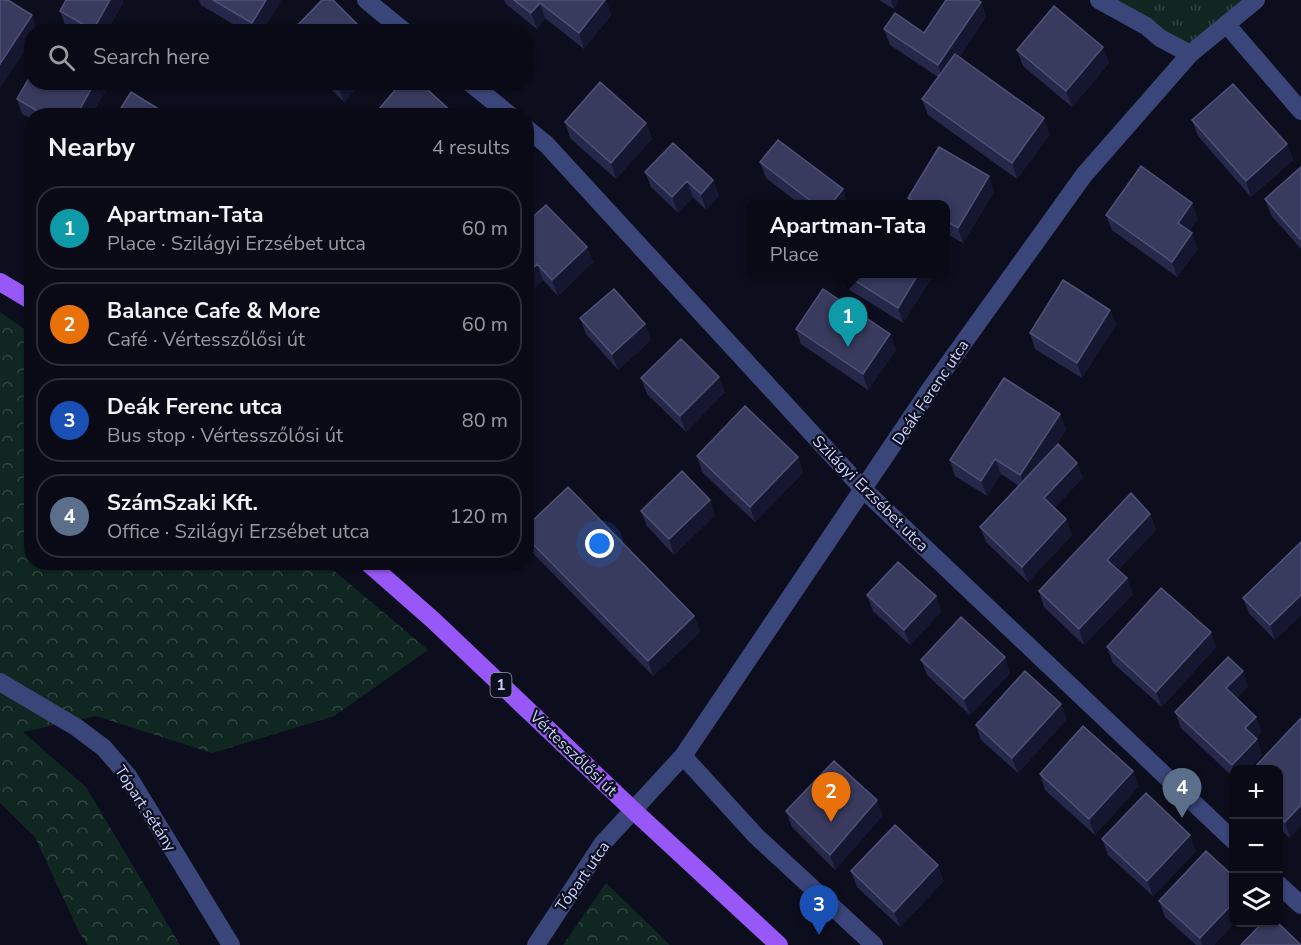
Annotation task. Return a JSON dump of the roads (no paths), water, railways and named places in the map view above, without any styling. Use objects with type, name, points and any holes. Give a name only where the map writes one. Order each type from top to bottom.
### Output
[{"type":"main road","points":[[0,282],[24,296]]},
{"type":"main road","name":"Vértesszőlősi út","points":[[376,570],[433,620],[779,945]]},
{"type":"street","points":[[366,0],[395,24]]},
{"type":"street","points":[[1099,0],[1190,54]]},
{"type":"street","name":"Deák Ferenc utca","points":[[633,810],[683,756],[931,388],[1084,176],[1190,54],[1256,0]]},
{"type":"street","points":[[1227,25],[1301,111]]},
{"type":"street","points":[[479,90],[501,108]]},
{"type":"street","name":"Szilágyi Erzsébet utca","points":[[534,134],[546,144],[864,490],[1229,837]]},
{"type":"street","name":"Tópart sétány","points":[[0,682],[76,727],[104,748],[128,776],[231,945]]},
{"type":"street","points":[[683,756],[756,836],[874,945]]},
{"type":"street","name":"Tópart utca","points":[[536,945],[598,851],[633,810]]},
{"type":"street","points":[[1283,889],[1301,905]]},
{"type":"place","name":"Apartman-Tata","points":[[848,347]]},
{"type":"place","name":"SzámSzaki Kft.","points":[[1182,818]]},
{"type":"place","name":"Balance Cafe & More","points":[[831,822]]},
{"type":"place","name":"Deák Ferenc utca","points":[[819,935]]}]
